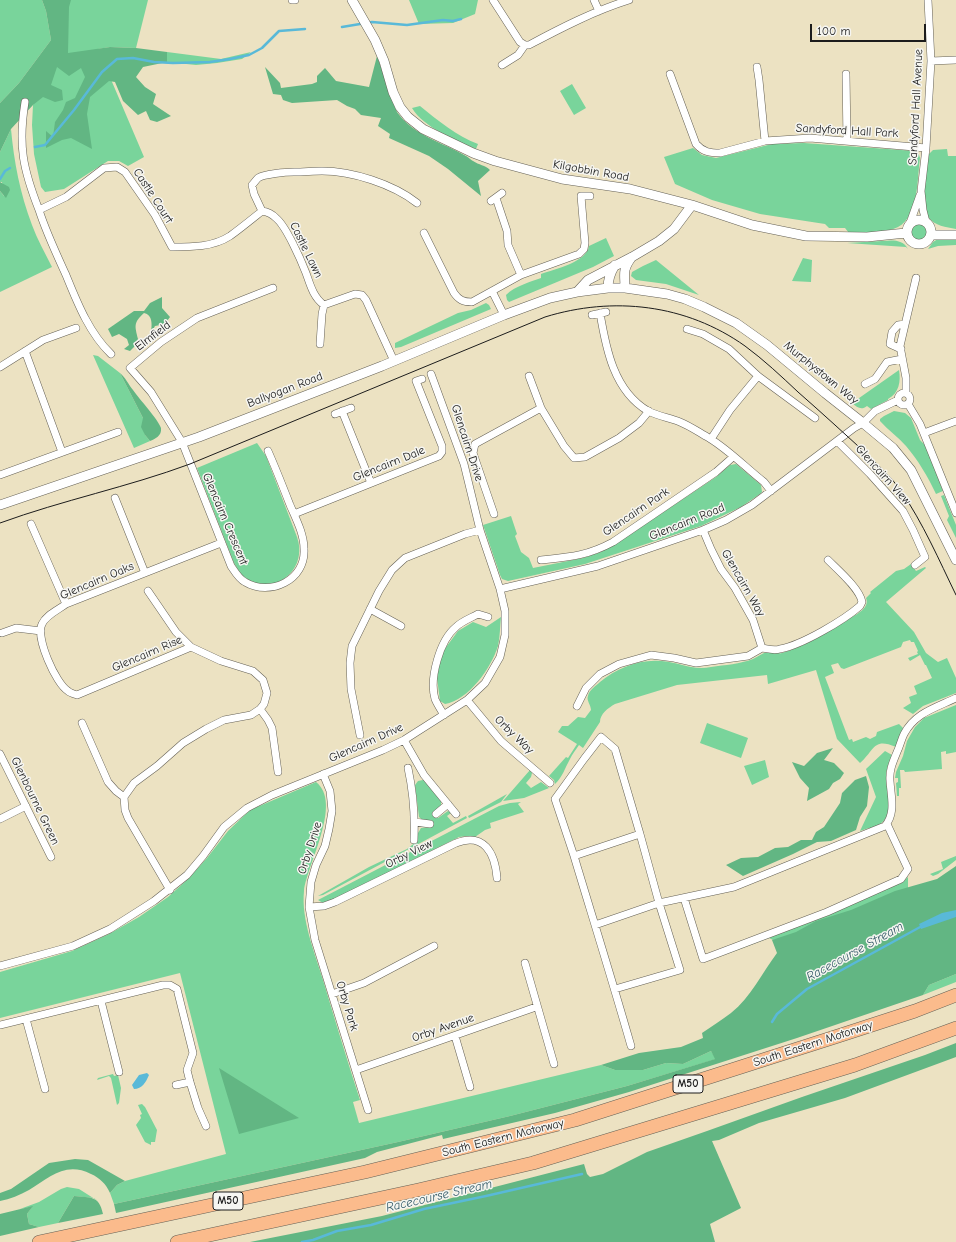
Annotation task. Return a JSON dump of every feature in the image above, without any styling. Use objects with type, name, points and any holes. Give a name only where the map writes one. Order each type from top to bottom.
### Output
[{"type":"highway","name":"South Eastern Motorway","points":[[39,1242],[365,1172],[575,1120],[915,1011],[956,995]]},
{"type":"highway","name":"M50","points":[[177,1242],[418,1190],[533,1163],[855,1065],[956,1028]]},
{"type":"street","name":"Kilgobbin Road","points":[[352,0],[372,35],[384,61],[393,92],[400,106],[408,117],[423,129],[473,153],[532,172],[562,179],[630,189],[692,204],[752,225],[806,236],[867,237],[906,233]]},
{"type":"street","points":[[493,0],[520,42],[525,45],[529,45],[563,27],[599,11],[629,0]]},
{"type":"street","points":[[594,0],[599,11]]},
{"type":"street","name":"Sandyford Hall Avenue","points":[[910,223],[921,191],[926,148],[931,61],[928,0]]},
{"type":"street","points":[[502,65],[518,55],[525,45]]},
{"type":"street","points":[[931,61],[956,60]]},
{"type":"street","points":[[757,67],[765,141]]},
{"type":"street","name":"Sandyford Hall Park","points":[[670,74],[696,144],[705,152],[720,153],[765,141],[810,138],[926,148]]},
{"type":"street","points":[[846,74],[847,141]]},
{"type":"street","points":[[25,102],[21,124],[21,147],[29,185],[39,210],[44,228],[76,299],[97,336],[111,354]]},
{"type":"street","name":"Castle Court","points":[[39,210],[66,197],[104,168],[117,167],[125,172],[155,214],[172,248],[193,247],[214,243],[229,236],[262,211]]},
{"type":"street","points":[[262,211],[254,194],[252,185],[259,178],[295,172],[322,171],[346,173],[368,179],[408,196],[416,203]]},
{"type":"street","name":"Sandyford Hall Avenue","points":[[921,191],[926,222]]},
{"type":"street","points":[[502,194],[493,200],[508,231],[508,245],[521,275]]},
{"type":"street","points":[[424,233],[458,299],[464,302],[472,302],[521,275],[579,254],[584,249],[585,243],[581,196],[590,196]]},
{"type":"street","points":[[577,292],[588,280],[659,241],[680,222],[692,204]]},
{"type":"street","name":"Castle Lawn","points":[[262,211],[268,212],[276,217],[283,226],[302,262],[314,294],[324,305]]},
{"type":"street","points":[[919,219],[926,222],[931,228],[931,234],[926,242],[918,244],[911,241],[906,233],[907,227],[910,223],[919,219]]},
{"type":"street","points":[[931,234],[956,236]]},
{"type":"street","points":[[625,288],[624,271],[626,265],[632,257]]},
{"type":"street","points":[[608,288],[611,271],[615,265]]},
{"type":"street","points":[[908,404],[910,398],[906,393],[906,378],[900,346],[916,278]]},
{"type":"street","name":"Elmfield","points":[[130,368],[161,342],[197,318],[273,288]]},
{"type":"street","name":"Murphystown Way","points":[[608,288],[625,288],[667,294],[685,299],[704,307],[749,331],[892,448],[911,470],[956,560]]},
{"type":"street","name":"Ballyogan Road","points":[[0,505],[199,437],[550,298],[577,292],[608,288]]},
{"type":"street","points":[[492,291],[504,315]]},
{"type":"street","points":[[320,344],[324,305],[355,294],[362,295],[366,300],[394,361]]},
{"type":"street","points":[[592,315],[603,313],[605,344],[614,370],[627,392],[648,411],[681,423],[711,439],[764,482],[771,491]]},
{"type":"street","points":[[0,367],[43,340],[76,328]]},
{"type":"street","points":[[687,329],[703,334],[729,349],[758,376],[815,418]]},
{"type":"street","points":[[25,351],[62,452]]},
{"type":"street","points":[[865,384],[875,379],[887,362],[902,359]]},
{"type":"street","points":[[123,363],[130,368],[151,392],[182,442]]},
{"type":"street","name":"Glencairn Drive","points":[[0,966],[73,946],[110,929],[154,902],[187,875],[224,827],[247,808],[272,795],[404,740],[467,700],[485,683],[500,657],[505,634],[505,611],[500,589],[480,530],[464,464],[432,374]]},
{"type":"street","points":[[529,376],[541,408],[564,446],[574,458],[585,457],[619,438],[639,423],[648,411]]},
{"type":"street","points":[[711,439],[730,410],[758,376]]},
{"type":"street","name":"Glencairn Dale","points":[[294,514],[439,456],[442,452],[442,446],[419,380]]},
{"type":"street","points":[[906,393],[900,395],[898,400],[901,404],[908,404]]},
{"type":"street","name":"Glencairn Road","points":[[500,589],[598,566],[703,530],[726,520],[752,505],[854,428],[863,423],[875,411],[898,400]]},
{"type":"street","points":[[908,404],[916,415],[955,508]]},
{"type":"street","points":[[335,414],[351,408]]},
{"type":"street","points":[[494,514],[473,453],[475,444],[541,408]]},
{"type":"street","points":[[342,411],[371,483]]},
{"type":"street","points":[[924,433],[956,421]]},
{"type":"street","points":[[0,475],[118,432]]},
{"type":"street","name":"Glencairn View","points":[[838,441],[903,511],[925,557],[915,565]]},
{"type":"street","name":"Glencairn Crescent","points":[[182,442],[231,566],[239,578],[244,582],[264,588],[277,586],[290,580],[294,576],[303,561],[304,545],[294,514],[268,451]]},
{"type":"street","name":"Glencairn Park","points":[[541,560],[579,555],[599,549],[613,542],[716,472],[733,456]]},
{"type":"street","points":[[115,498],[145,573]]},
{"type":"street","points":[[31,524],[66,604]]},
{"type":"street","points":[[360,735],[351,689],[350,663],[352,646],[370,609],[392,570],[405,558],[465,534],[480,530]]},
{"type":"street","name":"Glencairn Way","points":[[703,530],[721,569],[735,588],[753,620],[762,648]]},
{"type":"street","name":"Glencairn Oaks","points":[[41,631],[41,624],[47,616],[66,604],[221,543]]},
{"type":"street","points":[[577,706],[586,688],[600,674],[619,664],[651,655],[696,663],[748,656],[762,648],[775,650],[786,648],[824,630],[855,610],[862,602],[862,598],[828,560]]},
{"type":"street","points":[[148,591],[176,632],[191,647]]},
{"type":"street","points":[[370,609],[401,626]]},
{"type":"street","points":[[444,715],[435,699],[434,680],[437,661],[442,647],[455,627],[478,614],[488,617]]},
{"type":"street","points":[[2,633],[16,628],[41,631]]},
{"type":"street","name":"Glencairn Rise","points":[[41,631],[40,638],[49,661],[59,680],[68,691],[77,694],[191,647],[221,661],[253,671],[263,680],[267,693],[264,704],[260,709]]},
{"type":"street","points":[[595,925],[659,903],[734,886],[882,828],[887,824],[893,809],[890,771],[905,732],[912,722],[922,713],[956,698]]},
{"type":"street","name":"Orby Way","points":[[467,700],[501,741],[550,783]]},
{"type":"street","points":[[170,890],[128,818],[125,810],[124,797],[134,783],[157,766],[183,743],[206,729],[224,720],[251,715],[260,709],[272,728],[278,772]]},
{"type":"street","points":[[82,723],[108,782],[124,797]]},
{"type":"street","points":[[615,989],[680,970],[659,903],[616,749],[601,737],[555,799],[615,989],[631,1046]]},
{"type":"street","points":[[404,740],[424,775],[456,814]]},
{"type":"street","name":"Glenbourne Green","points":[[0,754],[51,857]]},
{"type":"street","points":[[408,768],[415,822],[414,840]]},
{"type":"street","name":"Orby Drive","points":[[309,907],[311,882],[316,865],[325,846],[330,829],[332,811],[330,791],[323,774]]},
{"type":"street","points":[[410,779],[424,775]]},
{"type":"street","points":[[436,814],[448,804]]},
{"type":"street","points":[[0,818],[26,806]]},
{"type":"street","points":[[415,822],[430,824]]},
{"type":"street","points":[[684,898],[703,959],[827,912],[901,879],[908,870],[887,824]]},
{"type":"street","points":[[574,856],[640,834]]},
{"type":"street","name":"Orby View","points":[[309,907],[324,906],[335,902],[466,839],[480,842],[491,853],[496,866],[497,878]]},
{"type":"street","name":"Orby Park","points":[[309,907],[316,940],[368,1110]]},
{"type":"street","points":[[332,994],[364,983],[434,946]]},
{"type":"street","points":[[525,963],[536,1006],[554,1064]]},
{"type":"street","points":[[0,1026],[163,985],[170,985],[177,989],[193,1053],[187,1070],[198,1108],[206,1126]]},
{"type":"street","points":[[101,1001],[118,1072]]},
{"type":"street","name":"Orby Avenue","points":[[356,1070],[536,1006]]},
{"type":"street","points":[[26,1019],[45,1089]]},
{"type":"street","points":[[455,1036],[470,1087]]},
{"type":"street","points":[[176,1085],[190,1082]]},
{"type":"green space","points":[[0,0],[42,0],[46,11],[51,40],[19,83],[0,103]]},
{"type":"green space","points":[[42,0],[71,0],[69,7],[68,53],[110,47],[136,48],[167,52],[167,62],[143,67],[136,77],[145,87],[156,94],[153,104],[171,116],[157,122],[150,120],[146,111],[138,115],[123,101],[115,82],[109,81],[90,97],[87,114],[92,149],[71,138],[62,140],[46,148],[46,131],[53,137],[55,122],[63,110],[66,102],[75,98],[85,77],[81,68],[69,76],[57,67],[51,85],[62,90],[63,100],[55,102],[43,97],[33,105],[11,129],[0,152],[0,103],[19,83],[51,40],[46,11]]},
{"type":"green space","points":[[68,0],[148,0],[136,48],[110,47],[98,49],[144,157],[128,166],[119,161],[108,161],[64,189],[45,192],[41,187],[34,154],[32,125],[33,105],[56,66]]},
{"type":"green space","points":[[409,0],[478,0],[475,14],[453,23],[419,24]]},
{"type":"green space","points":[[167,52],[221,59],[251,52],[242,59],[196,65],[167,62]]},
{"type":"green space","points":[[377,56],[397,112],[404,120],[420,133],[467,156],[490,170],[478,181],[481,196],[448,169],[429,156],[389,138],[390,134],[378,126],[381,118],[361,115],[355,109],[337,100],[292,103],[283,100],[281,95],[273,94],[265,67],[280,83],[281,88],[317,82],[317,76],[325,68],[336,81],[369,87]]},
{"type":"green space","points":[[572,84],[586,108],[574,115],[560,91]]},
{"type":"green space","points":[[420,106],[455,132],[478,144],[476,149],[441,133],[424,122],[412,108]]},
{"type":"green space","points":[[11,129],[16,165],[24,201],[34,230],[52,267],[0,292],[0,191],[4,196],[2,182],[0,182],[0,152]]},
{"type":"green space","points":[[804,143],[915,151],[920,158],[916,196],[910,215],[905,222],[893,229],[874,232],[849,233],[845,228],[829,228],[825,224],[760,214],[712,200],[675,184],[664,157],[693,148],[702,155],[716,158],[772,144]]},
{"type":"green space","points":[[947,149],[948,156],[956,156],[956,229],[941,226],[931,220],[928,217],[924,204],[924,186],[929,154],[933,150]]},
{"type":"green space","points":[[0,182],[9,187],[10,190],[6,198],[0,191]]},
{"type":"green space","points":[[919,224],[925,226],[927,232],[925,238],[919,240],[913,238],[911,232],[913,226]]},
{"type":"green space","points":[[606,238],[614,256],[593,267],[509,302],[507,300],[506,295],[514,289],[541,278],[541,274],[577,261],[587,252],[589,246]]},
{"type":"green space","points":[[938,239],[956,240],[956,245],[938,246],[928,249],[933,242]]},
{"type":"green space","points":[[893,240],[903,243],[908,249],[906,247],[847,243]]},
{"type":"green space","points":[[803,258],[812,260],[811,282],[792,281]]},
{"type":"green space","points":[[656,260],[699,295],[666,284],[636,280],[631,276],[632,272]]},
{"type":"green space","points":[[162,297],[162,308],[170,317],[169,319],[162,324],[155,326],[151,333],[152,324],[150,318],[144,313],[136,322],[138,339],[134,347],[130,351],[124,349],[129,345],[127,339],[119,334],[112,337],[108,329],[134,311],[144,311],[150,303]]},
{"type":"green space","points":[[486,303],[491,309],[401,347],[395,348],[395,343],[458,313],[471,310]]},
{"type":"green space","points":[[93,355],[98,356],[120,373],[143,418],[145,435],[150,441],[134,448]]},
{"type":"green space","points":[[899,370],[900,379],[897,390],[888,400],[871,409],[867,406],[859,408],[852,403]]},
{"type":"green space","points":[[120,373],[159,424],[161,431],[158,437],[150,441],[145,435],[141,427],[143,418]]},
{"type":"green space","points":[[894,411],[905,413],[911,418],[920,440],[925,445],[929,454],[943,491],[936,494],[930,481],[910,451],[880,421],[880,419],[884,416]]},
{"type":"green space","points":[[257,443],[266,456],[297,537],[299,549],[298,561],[293,570],[285,578],[276,583],[265,584],[254,582],[243,576],[239,571],[234,563],[197,468]]},
{"type":"green space","points":[[736,464],[761,485],[762,492],[741,507],[701,526],[585,564],[508,581],[502,579],[500,575],[483,525],[511,516],[517,534],[515,536],[521,552],[529,558],[533,568],[583,558],[601,552],[620,541],[716,477],[730,465]]},
{"type":"green space","points":[[944,495],[956,525],[956,538],[947,520],[949,516],[941,496]]},
{"type":"green space","points":[[911,564],[916,571],[925,567],[926,568],[886,602],[914,632],[926,653],[938,662],[947,658],[956,678],[956,693],[923,706],[913,714],[903,708],[911,703],[909,697],[917,694],[914,686],[932,678],[920,655],[910,661],[908,658],[918,654],[914,642],[911,642],[910,640],[903,642],[901,647],[844,669],[841,668],[838,663],[831,665],[834,673],[825,677],[849,740],[852,739],[853,742],[866,737],[870,739],[876,736],[877,732],[899,724],[903,728],[896,747],[883,743],[878,744],[860,763],[837,739],[816,670],[768,684],[767,675],[677,685],[615,704],[607,709],[603,714],[600,722],[583,748],[579,745],[572,755],[562,776],[555,784],[554,780],[549,776],[566,757],[568,758],[577,744],[558,732],[562,726],[568,726],[578,717],[585,718],[591,710],[588,699],[590,692],[607,677],[621,669],[645,661],[668,662],[704,668],[743,662],[753,659],[766,652],[782,653],[800,647],[859,613],[866,605],[866,598],[871,593],[870,592],[896,571],[904,569]]},
{"type":"green space","points":[[501,617],[500,635],[495,655],[478,682],[470,690],[454,701],[445,704],[440,701],[437,678],[441,654],[458,631],[473,622],[486,627]]},
{"type":"green space","points":[[956,705],[956,752],[946,754],[946,751],[941,752],[942,769],[905,772],[904,770],[900,770],[901,788],[899,788],[899,796],[897,796],[896,783],[898,782],[898,778],[895,778],[896,772],[903,756],[907,741],[915,727],[924,718]]},
{"type":"green space","points":[[707,723],[748,738],[741,758],[700,743]]},
{"type":"green space","points":[[833,748],[824,760],[834,763],[844,773],[829,789],[807,801],[809,788],[800,778],[792,762],[804,766],[817,753]]},
{"type":"green space","points":[[885,751],[892,755],[887,768],[886,776],[889,799],[888,813],[886,818],[880,824],[872,829],[869,828],[860,831],[876,797],[866,769]]},
{"type":"green space","points":[[765,760],[769,777],[752,785],[744,766]]},
{"type":"green space","points":[[530,770],[532,773],[531,777],[526,783],[531,788],[541,782],[549,788],[524,798],[503,801]]},
{"type":"green space","points":[[866,776],[869,787],[867,806],[860,817],[856,830],[831,841],[817,842],[743,876],[726,865],[741,858],[758,857],[775,848],[788,847],[801,840],[812,840],[816,832],[824,827],[840,803],[842,793],[855,780]]},
{"type":"green space","points":[[426,780],[441,801],[441,806],[434,812],[438,818],[448,811],[451,813],[447,816],[453,823],[466,816],[467,818],[323,895],[318,896],[369,867],[407,849],[417,841],[418,833],[421,828],[431,827],[419,817],[415,785],[418,781]]},
{"type":"green space","points":[[316,782],[323,792],[326,804],[325,819],[306,879],[304,891],[305,913],[313,948],[360,1100],[353,1102],[359,1123],[601,1065],[615,1070],[643,1070],[666,1063],[683,1064],[711,1051],[716,1059],[627,1086],[510,1116],[114,1204],[110,1193],[117,1185],[125,1181],[226,1154],[180,973],[0,1018],[0,972],[72,951],[109,934],[139,917],[168,897],[188,879],[228,831],[250,810]]},
{"type":"green space","points":[[507,794],[501,802],[469,818],[468,816]]},
{"type":"green space","points":[[521,802],[518,804],[524,812],[490,823],[491,828],[475,837],[459,837],[329,903],[323,903],[318,900],[499,806]]},
{"type":"green space","points":[[956,856],[956,860],[938,874],[933,876],[930,874],[943,869],[941,862]]},
{"type":"green space","points":[[956,866],[956,974],[929,985],[923,995],[797,1038],[629,1092],[555,1113],[443,1139],[442,1135],[377,1152],[365,1158],[116,1213],[114,1204],[510,1116],[627,1086],[715,1059],[711,1051],[683,1064],[666,1063],[643,1070],[615,1070],[601,1065],[639,1053],[681,1047],[703,1038],[702,1033],[728,1016],[745,1000],[777,953],[772,940],[796,932],[816,921],[851,910],[895,891],[937,879]]},
{"type":"green space","points":[[908,877],[908,889],[796,936],[773,940],[769,938],[724,955],[897,882],[900,884]]},
{"type":"green space","points":[[956,974],[956,982],[923,995],[929,985]]},
{"type":"green space","points":[[956,1043],[956,1057],[845,1098],[759,1123],[719,1140],[712,1141],[741,1208],[710,1224],[715,1242],[250,1242],[382,1216],[584,1164],[587,1174],[590,1177],[603,1174],[647,1152]]},
{"type":"green space","points":[[219,1068],[299,1118],[239,1134]]},
{"type":"green space","points":[[113,1074],[114,1076],[118,1075],[121,1088],[119,1103],[117,1105],[111,1078],[109,1076],[97,1080],[98,1078]]},
{"type":"green space","points":[[142,1104],[157,1130],[155,1142],[151,1142],[151,1145],[145,1142],[136,1125],[141,1118],[140,1115],[142,1114],[138,1105]]},
{"type":"green space","points":[[75,1159],[88,1160],[125,1181],[117,1185],[110,1193],[100,1179],[82,1170],[65,1170],[51,1176],[22,1194],[0,1201],[0,1193],[11,1189],[49,1163]]},
{"type":"green space","points":[[67,1187],[79,1189],[93,1198],[74,1196],[58,1223],[39,1227],[29,1224],[27,1214],[32,1207],[20,1209],[39,1202]]},
{"type":"green space","points":[[74,1196],[97,1200],[103,1214],[58,1223]]},
{"type":"green space","points":[[33,1206],[27,1214],[29,1224],[39,1227],[0,1236],[0,1214]]},
{"type":"water","points":[[956,910],[956,917],[921,929],[919,924],[942,913]]},
{"type":"water","points":[[147,1073],[149,1075],[143,1085],[137,1089],[134,1089],[132,1085],[139,1075]]},
{"type":"waterway","points":[[342,27],[372,22],[407,25],[461,19]]},
{"type":"waterway","points":[[35,147],[45,145],[74,110],[102,72],[117,59],[133,58],[154,62],[173,63],[210,62],[230,59],[249,55],[262,48],[279,31],[305,29]]},
{"type":"waterway","points":[[0,179],[5,171],[10,168]]},
{"type":"waterway","name":"Racecourse Stream","points":[[772,1022],[777,1014],[807,989],[922,926]]},
{"type":"waterway","name":"Racecourse Stream","points":[[302,1242],[313,1240],[337,1231],[371,1225],[424,1209],[582,1174]]},
{"type":"tram line","points":[[0,523],[48,507],[143,480],[190,464],[545,317],[571,310],[623,306],[648,308],[674,313],[698,321],[722,332],[745,346],[766,362],[870,457],[894,482],[909,503],[924,529],[956,595]]}]
